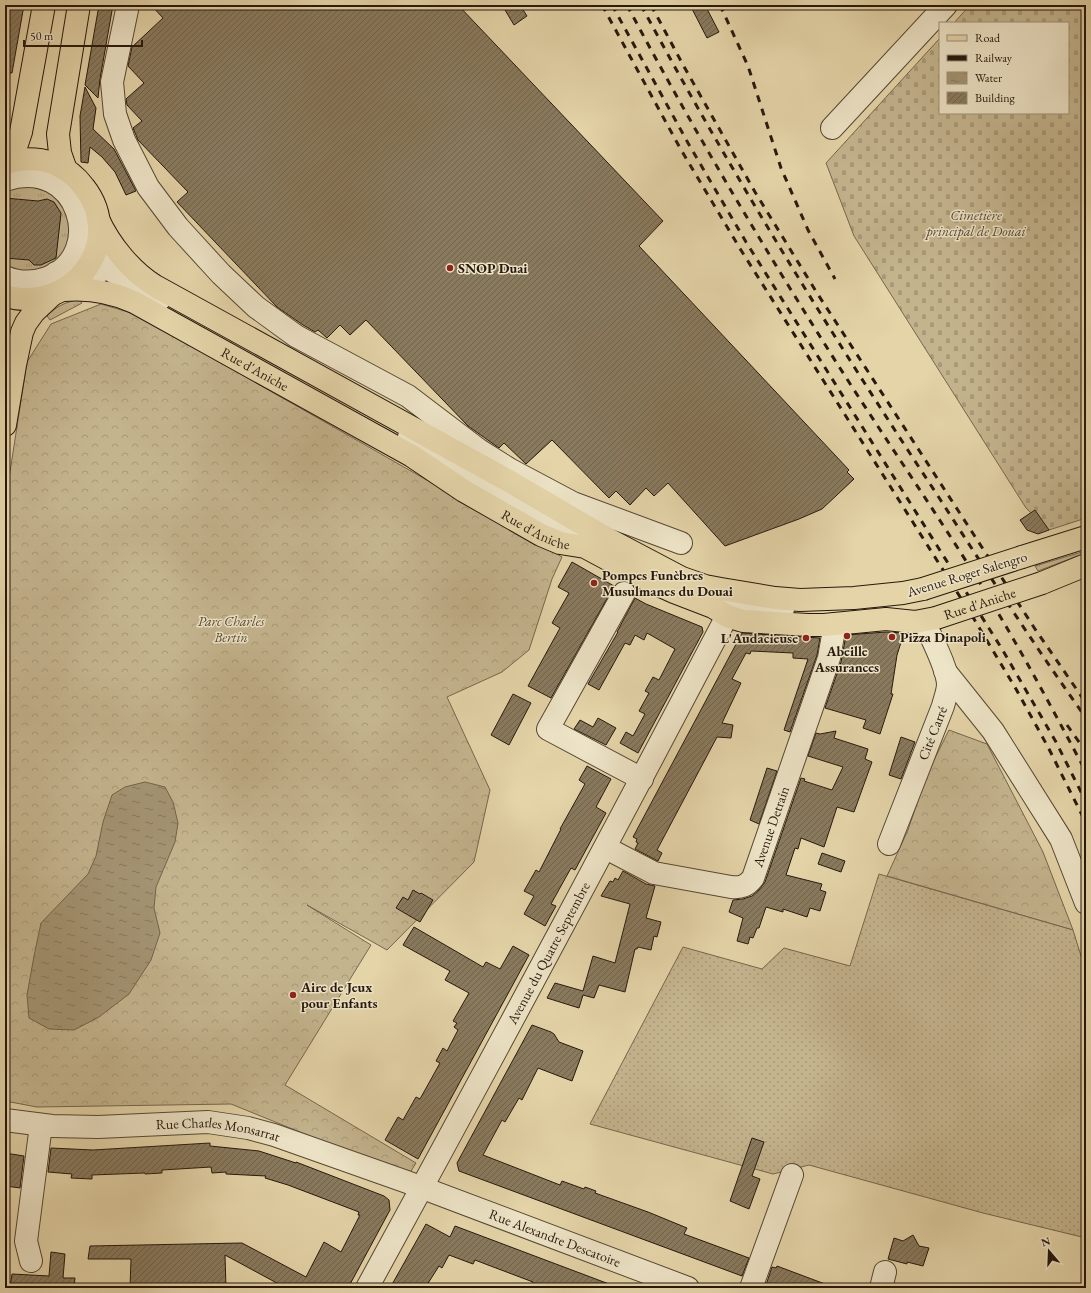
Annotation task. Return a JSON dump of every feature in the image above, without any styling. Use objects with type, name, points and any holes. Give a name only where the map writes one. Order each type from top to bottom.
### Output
[{"type":"main road","points":[[6,168],[21,132],[44,5]]},
{"type":"main road","points":[[66,170],[60,153],[58,134],[80,5]]},
{"type":"main road","points":[[5,425],[15,365],[22,332],[26,323],[57,287],[76,281],[89,263],[98,237],[89,224],[95,206],[89,193],[77,178],[66,170],[53,164],[35,159],[21,159],[6,168]]},
{"type":"main road","name":"Rue d'Aniche","points":[[89,224],[105,234],[122,256],[141,276],[155,286],[507,480],[670,573],[694,582],[721,589],[789,600],[822,600]]},
{"type":"main road","name":"Rue d'Aniche","points":[[5,296],[23,300],[37,300],[57,287],[97,290],[122,296],[412,456],[464,491],[524,526],[560,543],[585,547],[643,578],[743,621],[808,625],[886,619],[909,622],[928,607],[1034,570]]},
{"type":"main road","name":"Avenue Roger Salengro","points":[[822,600],[881,596],[928,607],[1034,570],[1086,537]]},
{"type":"main road","points":[[1034,570],[1086,565]]},
{"type":"street","points":[[128,5],[112,82],[115,114],[124,140],[148,188],[178,227],[221,274],[256,307],[296,336],[408,396],[479,450],[509,469],[573,503],[681,543]]},
{"type":"street","points":[[832,128],[946,5]]},
{"type":"street","points":[[5,277],[16,281],[32,281],[49,277],[57,287],[68,262],[75,252],[79,240],[89,224],[79,216],[67,193],[57,185],[46,179],[34,176],[17,176],[6,168]]},
{"type":"street","points":[[89,263],[104,277],[412,446],[482,493],[545,528],[585,547]]},
{"type":"street","points":[[89,263],[105,267],[416,441],[491,490],[550,521],[604,546],[650,572],[676,584],[722,599],[747,605],[794,610],[848,608],[897,602],[928,607],[927,612],[911,614],[878,612],[808,618],[720,612]]},
{"type":"street","points":[[1034,570],[1086,546]]},
{"type":"street","points":[[1034,570],[1086,557]]},
{"type":"street","points":[[624,593],[548,729],[642,779]]},
{"type":"street","name":"Cité Carré","points":[[889,844],[943,706],[947,690],[948,683],[928,607]]},
{"type":"street","name":"Avenue du Quatre Septembre","points":[[367,1288],[606,848],[642,779],[720,612]]},
{"type":"street","name":"Avenue Detrain","points":[[606,848],[654,873],[731,887],[744,886],[749,883],[753,878],[829,658],[835,624]]},
{"type":"street","points":[[945,671],[993,731],[1061,839],[1086,903]]},
{"type":"street","name":"Rue Charles Monsarrat","points":[[5,1120],[41,1125],[109,1126],[192,1122],[235,1125],[274,1135],[422,1189]]},
{"type":"street","points":[[31,1261],[26,1241],[41,1125]]},
{"type":"street","points":[[751,1288],[792,1175]]},
{"type":"street","name":"Rue Alexandre Descatoire","points":[[422,1189],[688,1288]]},
{"type":"green space","name":"Cimetière principal de Douai","points":[[970,5],[1086,5],[1086,518],[1049,530],[1026,508],[854,236],[826,163],[939,39],[939,114],[1069,114],[1069,22],[955,22]]},
{"type":"green space","points":[[25,185],[55,194],[72,220],[68,251],[45,272],[5,270],[5,190]]},
{"type":"green space","points":[[79,299],[82,303],[50,320],[47,316],[62,305]]},
{"type":"green space","name":"Parc Charles Bertin","points":[[101,304],[135,314],[562,557],[552,579],[529,650],[502,672],[447,697],[490,790],[474,862],[387,950],[307,905],[371,945],[285,1085],[416,1163],[408,1176],[231,1104],[37,1107],[5,1101],[5,504],[27,362],[51,324]]},
{"type":"green space","points":[[1085,551],[1085,553],[1038,571],[1035,566]]},
{"type":"green space","points":[[949,730],[987,744],[1043,852],[1073,930],[887,876],[908,830],[927,774]]},
{"type":"green space","points":[[879,874],[1073,930],[1086,972],[1086,1238],[983,1213],[809,1165],[773,1174],[590,1124],[683,947],[762,969],[784,948],[850,966]]},
{"type":"water","points":[[145,782],[165,787],[173,802],[178,823],[175,842],[156,887],[154,908],[160,933],[151,960],[129,994],[99,1017],[74,1030],[49,1029],[29,1018],[27,995],[41,923],[88,874],[96,856],[103,822],[112,795],[125,787]]},
{"type":"building","points":[[5,5],[24,5],[12,73],[5,73]]},
{"type":"building","points":[[99,5],[113,5],[98,98],[85,85]]},
{"type":"building","name":"SNOP Duai","points":[[151,5],[458,5],[663,221],[639,246],[849,470],[847,472],[854,479],[822,509],[725,546],[668,483],[654,496],[646,488],[630,505],[616,491],[609,498],[552,440],[526,464],[504,443],[499,448],[468,426],[366,320],[350,335],[340,325],[327,338],[318,330],[315,332],[303,325],[277,307],[177,202],[188,192],[138,140],[133,128],[142,121],[127,105],[126,99],[144,83],[128,66],[132,47],[163,18]]},
{"type":"building","points":[[502,5],[520,5],[527,16],[514,25]]},
{"type":"building","points":[[690,5],[705,5],[719,32],[707,38]]},
{"type":"building","points":[[85,87],[96,108],[93,129],[114,149],[136,191],[126,195],[115,172],[102,157],[90,147],[88,163],[81,162],[80,116]]},
{"type":"building","points":[[5,198],[38,201],[47,199],[54,202],[61,213],[56,258],[41,265],[34,265],[29,260],[5,258]]},
{"type":"building","points":[[1035,510],[1049,530],[1038,534],[1027,530],[1020,520]]},
{"type":"building","points":[[572,562],[614,586],[551,698],[528,686],[560,628],[552,623],[569,593],[558,587]]},
{"type":"building","points":[[635,598],[702,627],[703,632],[638,753],[620,743],[626,732],[633,736],[645,714],[639,711],[649,693],[645,691],[653,677],[659,680],[675,649],[647,633],[644,640],[635,635],[630,645],[625,643],[599,690],[588,684],[618,632]]},
{"type":"building","points":[[886,632],[904,633],[897,655],[891,694],[893,694],[880,734],[863,728],[866,720],[825,708],[841,662],[846,635]]},
{"type":"building","points":[[742,633],[820,638],[817,655],[790,732],[784,730],[808,659],[793,658],[793,653],[751,651],[750,654],[746,653],[732,679],[741,683],[722,723],[733,725],[731,738],[717,737],[657,850],[662,853],[658,861],[635,849],[638,843],[636,842],[637,839],[633,837]]},
{"type":"building","points":[[513,694],[531,703],[509,745],[491,735]]},
{"type":"building","points":[[598,718],[616,728],[606,745],[574,729],[580,720],[593,727]]},
{"type":"building","points":[[836,731],[834,738],[868,749],[865,759],[872,762],[854,812],[837,807],[824,847],[801,838],[798,849],[795,848],[786,875],[822,884],[820,890],[826,892],[820,911],[810,908],[807,917],[783,909],[783,912],[766,907],[759,928],[757,928],[753,938],[750,937],[748,944],[737,941],[743,918],[729,912],[733,900],[752,896],[765,882],[801,778],[805,779],[804,781],[832,790],[843,767],[808,756],[816,733],[820,734]]},
{"type":"building","points":[[901,737],[915,742],[901,779],[889,775]]},
{"type":"building","points":[[587,766],[611,779],[596,807],[606,813],[575,870],[571,868],[551,904],[556,906],[545,926],[524,914],[534,896],[524,891],[536,870],[539,872],[560,829],[585,784],[579,780]]},
{"type":"building","points":[[767,768],[777,771],[759,824],[750,820]]},
{"type":"building","points":[[822,853],[845,861],[841,872],[818,864]]},
{"type":"building","points":[[623,871],[646,884],[655,886],[646,918],[661,922],[657,937],[654,936],[651,950],[638,947],[635,949],[625,992],[599,985],[594,998],[583,995],[579,1008],[547,998],[555,983],[583,991],[593,956],[615,963],[630,904],[601,896],[610,881],[613,882],[615,878],[618,880]]},
{"type":"building","points":[[413,890],[433,900],[420,922],[396,908],[403,897],[408,900]]},
{"type":"building","points":[[414,927],[483,967],[486,962],[500,969],[513,946],[529,955],[418,1159],[385,1140],[398,1117],[403,1120],[416,1097],[420,1099],[440,1063],[436,1061],[443,1048],[447,1051],[458,1030],[454,1027],[457,1023],[453,1021],[469,993],[445,980],[450,971],[403,945]]},
{"type":"building","points":[[532,1025],[551,1032],[559,1042],[583,1051],[572,1081],[538,1068],[522,1100],[519,1098],[505,1122],[502,1120],[483,1155],[560,1185],[562,1181],[584,1189],[585,1187],[596,1191],[595,1193],[687,1228],[684,1234],[749,1258],[742,1276],[459,1171],[457,1163]]},
{"type":"building","points":[[752,1138],[764,1142],[752,1176],[760,1179],[749,1209],[730,1201]]},
{"type":"building","points":[[210,1143],[210,1146],[259,1151],[296,1162],[384,1196],[389,1200],[390,1210],[348,1288],[286,1288],[225,1255],[226,1288],[130,1288],[131,1259],[88,1259],[90,1246],[242,1243],[306,1277],[324,1242],[341,1252],[360,1215],[358,1215],[359,1212],[288,1185],[265,1178],[266,1176],[226,1174],[226,1172],[212,1173],[211,1167],[162,1170],[162,1173],[92,1175],[92,1179],[71,1178],[72,1174],[48,1172],[51,1148],[93,1150]]},
{"type":"building","points":[[5,1153],[24,1156],[20,1188],[6,1186],[7,1177],[5,1177]]},
{"type":"building","points":[[426,1224],[450,1237],[455,1226],[617,1288],[539,1288],[532,1285],[533,1282],[475,1260],[473,1264],[449,1255],[442,1268],[439,1266],[425,1288],[390,1288]]},
{"type":"building","points":[[913,1235],[919,1246],[929,1248],[923,1266],[888,1259],[894,1238],[903,1241]]},
{"type":"building","points":[[51,1252],[65,1254],[63,1278],[75,1278],[74,1288],[10,1288],[12,1274],[49,1276]]},
{"type":"building","points":[[777,1266],[833,1288],[774,1288],[766,1285],[772,1267],[776,1268]]},
{"type":"railway","points":[[602,5],[680,148],[739,247],[974,619],[1016,689],[1048,747],[1086,823]]},
{"type":"railway","points":[[612,5],[688,143],[746,242],[1002,649],[1056,742],[1086,802]]},
{"type":"railway","points":[[627,5],[700,138],[778,268],[831,354],[946,529],[997,611],[1036,679],[1086,772]]},
{"type":"railway","points":[[641,5],[710,130],[820,313],[991,578],[1086,718]]},
{"type":"railway","points":[[651,5],[755,192],[817,293],[1035,629],[1086,703]]},
{"type":"railway","points":[[720,5],[748,66],[781,168],[808,230],[835,279]]},
{"type":"railway","points":[[1067,725],[1086,752]]},
{"type":"place","name":"SNOP Duai","points":[[450,268]]},
{"type":"place","name":"Pompes Funèbres Musulmanes du Douai","points":[[594,583]]},
{"type":"place","name":"Abeille Assurances","points":[[847,636]]},
{"type":"place","name":"Pizza Dinapoli","points":[[892,637]]},
{"type":"place","name":"L'Audacieuse","points":[[806,638]]},
{"type":"place","name":"Aire de Jeux pour Enfants","points":[[293,995]]}]
